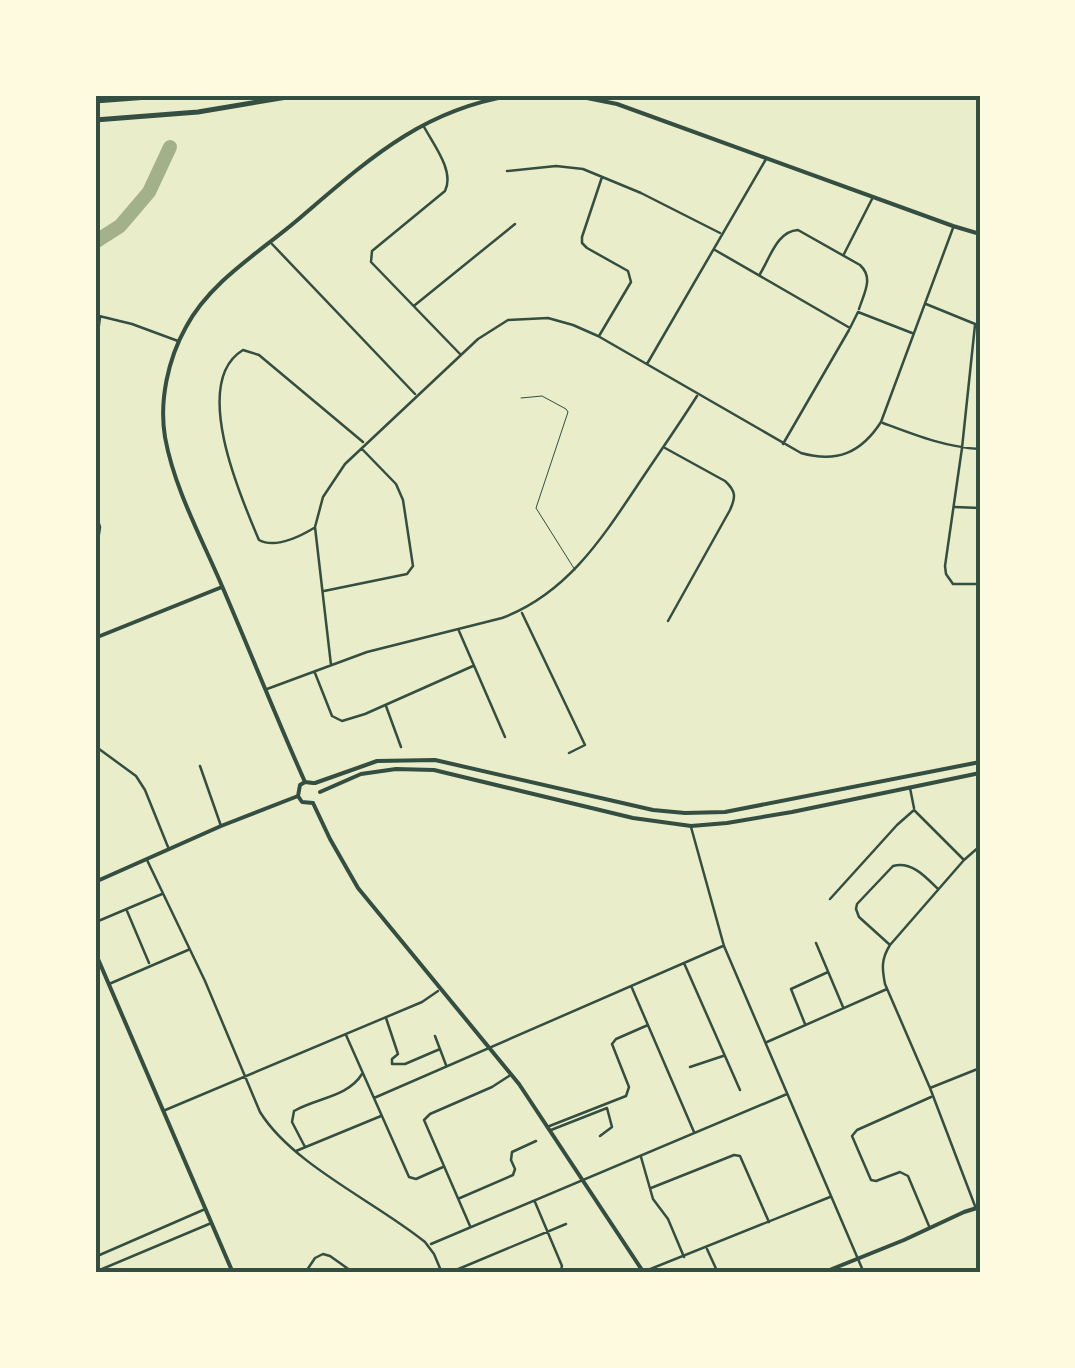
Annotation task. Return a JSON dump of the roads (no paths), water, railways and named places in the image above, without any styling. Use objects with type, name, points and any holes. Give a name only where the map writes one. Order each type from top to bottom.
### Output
[{"type":"highway","points":[[95,101],[175,95]]},
{"type":"highway","points":[[95,120],[198,112],[299,95]]},
{"type":"street","points":[[305,782],[181,490],[165,438],[166,386],[186,326],[215,288],[383,150],[422,124],[468,105],[515,95]]},
{"type":"street","points":[[572,95],[617,104],[980,234]]},
{"type":"street","points":[[422,124],[450,178],[449,185],[370,256],[371,262],[460,355]]},
{"type":"street","points":[[647,364],[767,158]]},
{"type":"street","points":[[507,171],[556,166],[583,169],[641,192],[722,234]]},
{"type":"street","points":[[598,336],[631,276],[582,243],[602,176]]},
{"type":"street","points":[[844,256],[873,196]]},
{"type":"street","points":[[414,306],[516,224]]},
{"type":"street","points":[[331,665],[315,527],[324,496],[345,464],[363,446],[492,329],[520,318],[548,318],[572,325],[598,336],[783,444],[816,457],[844,455],[872,436],[881,422],[954,226]]},
{"type":"street","points":[[760,276],[784,234],[792,230],[860,265],[868,276],[850,328],[783,444]]},
{"type":"street","points":[[271,244],[417,396]]},
{"type":"street","points":[[713,250],[850,328]]},
{"type":"street","points":[[924,304],[978,325],[945,566],[953,584],[980,584]]},
{"type":"street","points":[[858,312],[914,334]]},
{"type":"street","points":[[95,356],[98,316],[180,341]]},
{"type":"street","points":[[315,527],[270,545],[257,535],[220,429],[222,384],[230,361],[242,350],[259,355],[363,446],[403,500],[413,566],[407,574],[322,591]]},
{"type":"street","points":[[968,388],[980,389]]},
{"type":"street","points":[[266,689],[367,652],[520,611],[542,599],[575,570],[612,523],[697,395]]},
{"type":"street","points":[[881,422],[918,437],[980,449]]},
{"type":"street","points":[[663,446],[724,482],[735,494],[730,510],[668,620]]},
{"type":"street","points":[[954,507],[980,508]]},
{"type":"street","points":[[95,512],[100,531],[95,535]]},
{"type":"street","points":[[95,638],[222,587]]},
{"type":"street","points":[[520,611],[584,745],[569,754]]},
{"type":"street","points":[[458,630],[505,737]]},
{"type":"street","points":[[314,671],[329,711],[336,720],[348,720],[473,666]]},
{"type":"street","points":[[385,704],[401,747]]},
{"type":"street","points":[[95,746],[136,776],[169,848]]},
{"type":"street","points":[[314,803],[302,802],[298,796],[300,785],[377,761],[435,760],[654,810],[685,813],[726,812],[980,762]]},
{"type":"street","points":[[200,766],[221,826]]},
{"type":"street","points":[[314,803],[320,792],[361,774],[396,769],[434,770],[620,815],[691,826],[792,812],[980,774]]},
{"type":"street","points":[[315,783],[320,792]]},
{"type":"street","points":[[910,788],[914,810],[964,860]]},
{"type":"street","points":[[95,882],[298,796]]},
{"type":"street","points":[[314,803],[358,888],[512,1074],[643,1273],[831,1196]]},
{"type":"street","points":[[830,899],[914,810]]},
{"type":"street","points":[[691,826],[724,946],[864,1273]]},
{"type":"street","points":[[822,1273],[978,1208],[887,989],[882,962],[890,945],[980,846]]},
{"type":"street","points":[[147,858],[206,981],[267,1124],[296,1150],[428,1246],[442,1273]]},
{"type":"street","points":[[890,945],[860,917],[858,904],[899,864],[908,864],[938,890]]},
{"type":"street","points":[[96,922],[163,894]]},
{"type":"street","points":[[126,910],[150,966]]},
{"type":"street","points":[[816,943],[843,1008]]},
{"type":"street","points":[[374,1098],[724,946]]},
{"type":"street","points":[[109,984],[189,949]]},
{"type":"street","points":[[95,952],[232,1273]]},
{"type":"street","points":[[684,963],[740,1090]]},
{"type":"street","points":[[805,1025],[792,989],[828,972]]},
{"type":"street","points":[[632,986],[694,1134]]},
{"type":"street","points":[[766,1042],[887,989]]},
{"type":"street","points":[[164,1112],[422,1002],[440,990]]},
{"type":"street","points":[[386,1017],[398,1054],[392,1064],[405,1064],[440,1049]]},
{"type":"street","points":[[548,1129],[626,1096],[629,1087],[612,1044],[616,1038],[648,1025]]},
{"type":"street","points":[[345,1034],[411,1178],[444,1167]]},
{"type":"street","points":[[435,1036],[447,1066]]},
{"type":"street","points":[[690,1067],[725,1056]]},
{"type":"street","points":[[930,1088],[980,1068]]},
{"type":"street","points":[[305,1147],[292,1122],[294,1111],[356,1084],[362,1074]]},
{"type":"street","points":[[471,1227],[424,1120],[512,1074]]},
{"type":"street","points":[[428,1246],[788,1093]]},
{"type":"street","points":[[930,1228],[908,1176],[900,1172],[871,1180],[852,1136],[857,1130],[932,1097]]},
{"type":"street","points":[[548,1129],[607,1108],[612,1128],[600,1136]]},
{"type":"street","points":[[296,1150],[382,1115]]},
{"type":"street","points":[[459,1198],[512,1175],[513,1151],[536,1140]]},
{"type":"street","points":[[641,1155],[653,1199],[668,1219],[684,1257]]},
{"type":"street","points":[[651,1188],[740,1156],[769,1222]]},
{"type":"street","points":[[534,1200],[561,1272],[584,1273]]},
{"type":"street","points":[[95,1257],[205,1209]]},
{"type":"street","points":[[95,1272],[211,1223]]},
{"type":"street","points":[[456,1270],[566,1224]]},
{"type":"street","points":[[706,1248],[718,1273]]},
{"type":"street","points":[[305,1273],[315,1258],[323,1254],[354,1273]]},
{"type":"lane","points":[[521,398],[542,396],[568,412],[536,508],[575,570]]},
{"type":"waterway","points":[[95,242],[120,226],[149,192],[170,147]]}]
